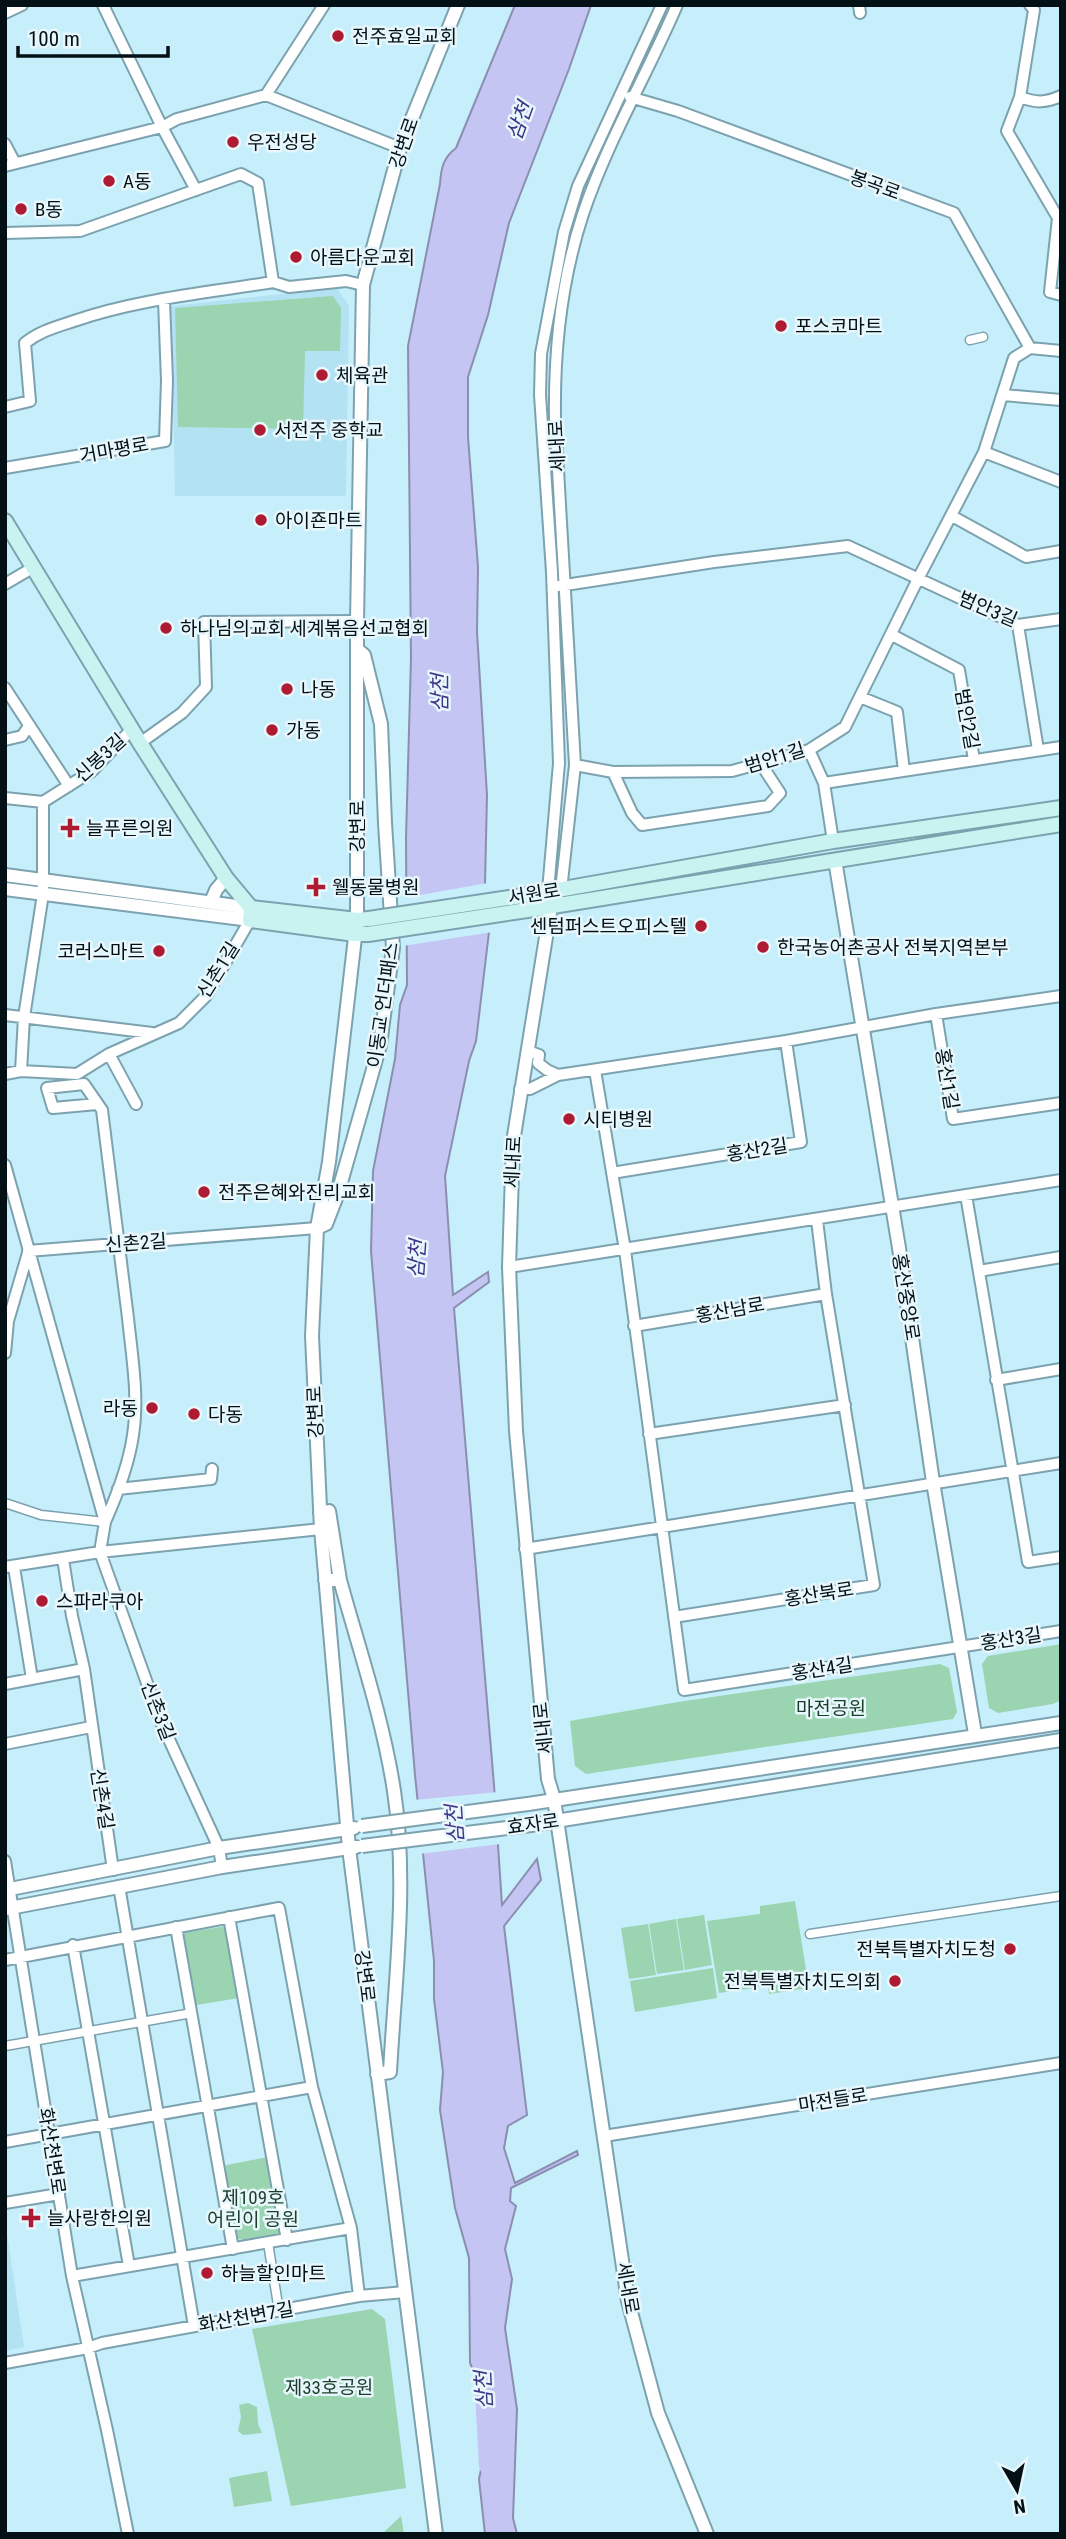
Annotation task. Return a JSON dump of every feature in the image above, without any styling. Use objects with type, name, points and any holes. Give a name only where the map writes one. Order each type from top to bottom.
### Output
[{"type":"main road","points":[[5,521],[140,743],[250,914]]},
{"type":"main road","name":"서원로","points":[[250,914],[362,927],[544,896],[833,841],[1061,808]]},
{"type":"main road","name":"서원로","points":[[544,896],[551,906],[1061,824]]},
{"type":"street","points":[[5,13],[22,5]]},
{"type":"street","points":[[103,5],[196,190]]},
{"type":"street","points":[[266,96],[324,5]]},
{"type":"street","name":"강변로","points":[[436,2534],[377,2074],[356,1847],[347,1829],[321,1529],[312,1336],[317,1228],[329,1162],[362,927],[357,621],[363,285],[400,148],[458,5]]},
{"type":"street","name":"세내로","points":[[544,896],[559,763],[552,586],[540,395],[541,354],[564,232],[578,186],[662,5]]},
{"type":"street","name":"세내로","points":[[544,896],[575,765],[554,376],[566,288],[575,240],[584,211],[677,5]]},
{"type":"street","points":[[1030,5],[1034,10],[1020,97],[1007,131],[1059,217],[1050,292],[1061,295]]},
{"type":"street","name":"봉곡로","points":[[621,94],[678,111],[954,214],[1030,348]]},
{"type":"street","points":[[5,144],[10,165],[162,127],[177,120],[266,96],[400,148]]},
{"type":"street","points":[[1020,97],[1036,103],[1048,102],[1061,96]]},
{"type":"street","points":[[5,233],[80,231],[242,174],[258,183],[272,282]]},
{"type":"street","points":[[5,407],[30,401],[25,344],[38,333],[103,311],[272,282],[289,287],[346,281],[363,285]]},
{"type":"street","name":"거마평로","points":[[5,468],[165,441],[167,381],[164,300]]},
{"type":"street","points":[[970,341],[983,337]]},
{"type":"street","points":[[1030,348],[1061,351]]},
{"type":"street","name":"범안1길","points":[[575,765],[613,772],[732,771],[809,750],[845,727],[984,452],[1014,358],[1030,348]]},
{"type":"street","points":[[1003,396],[1061,400]]},
{"type":"street","points":[[984,452],[1061,481]]},
{"type":"street","points":[[952,516],[1026,557],[1061,551]]},
{"type":"street","points":[[552,586],[848,546],[919,577]]},
{"type":"street","points":[[5,584],[34,568]]},
{"type":"street","name":"범안3길","points":[[919,577],[1018,625],[1061,619]]},
{"type":"street","points":[[140,743],[182,713],[206,687],[204,622],[357,621]]},
{"type":"street","points":[[1018,625],[1038,750]]},
{"type":"street","name":"범안2길","points":[[892,635],[959,670],[974,760]]},
{"type":"street","name":"이동교 언더패스","points":[[317,1228],[326,1224],[338,1193],[370,1086],[380,1045],[393,948],[381,724],[364,655],[357,649]]},
{"type":"street","name":"신봉3길","points":[[5,688],[69,786]]},
{"type":"street","points":[[860,697],[897,712],[905,771]]},
{"type":"street","points":[[5,740],[22,736],[29,726]]},
{"type":"street","name":"신봉3길","points":[[43,802],[92,771],[132,729]]},
{"type":"street","name":"범안2길","points":[[824,783],[1061,747]]},
{"type":"street","points":[[809,750],[824,783],[833,841]]},
{"type":"street","points":[[613,772],[632,813],[642,825],[768,806],[780,793],[761,764]]},
{"type":"street","points":[[5,798],[43,802],[43,894],[24,1017],[21,1071]]},
{"type":"street","name":"홍산중앙로","points":[[835,860],[975,1734]]},
{"type":"street","name":"서원로","points":[[5,874],[211,902],[250,914]]},
{"type":"street","points":[[211,902],[216,890],[226,878]]},
{"type":"street","name":"서원로","points":[[5,889],[250,914]]},
{"type":"street","name":"세내로","points":[[551,906],[513,1142],[509,1268],[516,1431],[525,1549],[547,1765],[628,2301],[658,2413],[707,2534]]},
{"type":"street","name":"신촌1길","points":[[5,1074],[21,1071],[77,1074],[109,1054],[179,1023],[206,996],[250,914]]},
{"type":"street","points":[[520,1089],[530,1089],[558,1075],[1061,996]]},
{"type":"street","name":"홍산1길","points":[[936,1014],[953,1119],[1061,1103]]},
{"type":"street","points":[[5,1015],[155,1034]]},
{"type":"street","name":"홍산2길","points":[[612,1173],[801,1142],[786,1041]]},
{"type":"street","points":[[528,1051],[539,1055],[538,1063],[558,1075]]},
{"type":"street","points":[[109,1054],[136,1104]]},
{"type":"street","points":[[595,1070],[625,1250],[674,1616]]},
{"type":"street","points":[[38,1073],[47,1088],[53,1108],[97,1104],[84,1084],[47,1088]]},
{"type":"street","name":"신촌3길","points":[[97,1104],[102,1111],[120,1245],[134,1382],[135,1418],[133,1438],[105,1522],[100,1552],[161,1722],[219,1848],[222,1867]]},
{"type":"street","name":"신촌3길","points":[[5,1165],[105,1522]]},
{"type":"street","points":[[509,1268],[1061,1180]]},
{"type":"street","points":[[966,1195],[1028,1562],[1061,1557]]},
{"type":"street","points":[[817,1220],[826,1294]]},
{"type":"street","name":"신촌2길","points":[[28,1251],[317,1228]]},
{"type":"street","points":[[5,1353],[7,1321],[28,1251]]},
{"type":"street","points":[[979,1271],[1061,1257]]},
{"type":"street","name":"홍산남로","points":[[634,1326],[826,1294]]},
{"type":"street","name":"홍산북로","points":[[674,1616],[874,1586],[826,1294]]},
{"type":"street","points":[[996,1380],[1061,1369]]},
{"type":"street","points":[[649,1434],[845,1405]]},
{"type":"street","points":[[525,1549],[1061,1463]]},
{"type":"street","points":[[118,1489],[211,1479],[212,1469]]},
{"type":"street","points":[[5,1503],[41,1515],[105,1522]]},
{"type":"street","points":[[320,1513],[329,1511],[340,1580],[372,1694],[394,1793],[399,1916],[390,2072],[377,2074]]},
{"type":"street","points":[[32,1679],[24,1618],[9,1567],[100,1552],[321,1529]]},
{"type":"street","name":"신촌4길","points":[[63,1559],[84,1669],[113,1870]]},
{"type":"street","points":[[325,1580],[340,1580]]},
{"type":"street","name":"홍산4길","points":[[674,1616],[684,1690],[961,1647]]},
{"type":"street","name":"홍산3길","points":[[961,1647],[1061,1631]]},
{"type":"street","points":[[5,1684],[84,1669]]},
{"type":"street","name":"효자로","points":[[8,1890],[219,1848],[1061,1723]]},
{"type":"street","points":[[5,1744],[91,1727]]},
{"type":"street","name":"효자로","points":[[10,1909],[222,1867],[531,1825],[1061,1740]]},
{"type":"street","points":[[5,1861],[8,1890]]},
{"type":"street","points":[[119,1886],[194,2326]]},
{"type":"street","name":"화산천변로","points":[[8,1890],[72,2276],[128,2534]]},
{"type":"street","points":[[810,1934],[1061,1896]]},
{"type":"street","points":[[5,1960],[279,1908],[312,2087],[351,2228],[359,2296]]},
{"type":"street","points":[[229,1917],[287,2240]]},
{"type":"street","points":[[176,1927],[233,2249]]},
{"type":"street","points":[[73,1945],[129,2266]]},
{"type":"street","points":[[5,2046],[192,2013]]},
{"type":"street","name":"마전들로","points":[[604,2136],[1061,2063]]},
{"type":"street","points":[[5,2142],[312,2087]]},
{"type":"street","points":[[5,2203],[58,2194]]},
{"type":"street","points":[[72,2276],[351,2228]]},
{"type":"street","points":[[268,2243],[279,2311]]},
{"type":"street","name":"화산천변7길","points":[[5,2363],[359,2296],[405,2292]]},
{"type":"shaded area","name":"서전주 중학교","points":[[337,288],[349,306],[346,496],[175,496],[171,306]]},
{"type":"shaded area","points":[[5,2220],[24,2347],[5,2351]]},
{"type":"green space","points":[[333,296],[341,308],[340,351],[305,351],[303,429],[178,427],[175,308]]},
{"type":"green space","points":[[1061,1644],[1061,1700],[1053,1704],[998,1713],[989,1708],[982,1664],[988,1656]]},
{"type":"green space","name":"마전공원","points":[[940,1664],[949,1668],[957,1712],[953,1719],[586,1774],[575,1766],[570,1721],[678,1702]]},
{"type":"green space","points":[[795,1901],[809,1988],[769,1994],[768,1986],[719,1993],[707,1921],[760,1914],[760,1906]]},
{"type":"green space","points":[[704,1915],[712,1965],[685,1970],[677,1919]]},
{"type":"green space","points":[[676,1919],[684,1970],[657,1974],[649,1924]]},
{"type":"green space","points":[[648,1924],[656,1975],[629,1979],[621,1928]]},
{"type":"green space","points":[[227,1926],[239,1998],[196,2005],[183,1933]]},
{"type":"green space","points":[[713,1968],[717,1998],[635,2012],[630,1981]]},
{"type":"green space","name":"제109호 어린이 공원","points":[[268,2157],[281,2233],[258,2240],[234,2237],[222,2166]]},
{"type":"green space","name":"제33호공원","points":[[372,2309],[385,2319],[406,2488],[291,2506],[252,2329]]},
{"type":"green space","points":[[248,2403],[257,2407],[258,2424],[262,2433],[243,2435],[238,2431],[241,2417],[239,2405]]},
{"type":"green space","points":[[267,2471],[272,2501],[234,2507],[229,2478]]},
{"type":"green space","points":[[401,2516],[404,2534],[382,2534]]},
{"type":"water","points":[[515,5],[591,5],[509,223],[488,315],[468,377],[468,437],[478,567],[477,632],[487,795],[485,884],[489,932],[476,1041],[469,1061],[445,1176],[453,1295],[488,1272],[489,1282],[454,1308],[502,1905],[537,1859],[541,1880],[504,1926],[527,2115],[508,2126],[504,2148],[515,2183],[577,2151],[578,2155],[511,2188],[510,2201],[516,2206],[505,2249],[512,2279],[505,2328],[517,2409],[513,2518],[517,2534],[485,2534],[479,2479],[493,2415],[470,2363],[469,2258],[455,2208],[440,2110],[443,2072],[434,1999],[434,1961],[415,1775],[371,1251],[373,1171],[395,1059],[400,1005],[407,985],[406,838],[411,658],[408,346],[442,168],[445,160],[456,148]]},
{"type":"pier","points":[[488,883],[493,932],[403,946],[403,898]]},
{"type":"pier","points":[[498,1792],[501,1844],[419,1854],[414,1800]]},
{"type":"waterway","name":"삼천","points":[[483,2372],[488,2466]]},
{"type":"place","name":"전주효일교회","points":[[338,36]]},
{"type":"place","name":"우전성당","points":[[233,142]]},
{"type":"place","name":"A동","points":[[109,181]]},
{"type":"place","name":"B동","points":[[21,209]]},
{"type":"place","name":"아름다운교회","points":[[296,257]]},
{"type":"place","name":"포스코마트","points":[[781,326]]},
{"type":"place","name":"체육관","points":[[322,375]]},
{"type":"place","name":"서전주 중학교","points":[[260,430]]},
{"type":"place","name":"아이죤마트","points":[[261,520]]},
{"type":"place","name":"하나님의교회 세계볶음선교협회","points":[[166,628]]},
{"type":"place","name":"나동","points":[[287,689]]},
{"type":"place","name":"가동","points":[[272,730]]},
{"type":"place","name":"늘푸른의원","points":[[70,828]]},
{"type":"place","name":"웰동물병원","points":[[316,887]]},
{"type":"place","name":"센텀퍼스트오피스텔","points":[[701,926]]},
{"type":"place","name":"한국농어촌공사 전북지역본부","points":[[763,947]]},
{"type":"place","name":"코러스마트","points":[[159,951]]},
{"type":"place","name":"시티병원","points":[[569,1119]]},
{"type":"place","name":"전주은혜와진리교회","points":[[204,1192]]},
{"type":"place","name":"라동","points":[[152,1408]]},
{"type":"place","name":"다동","points":[[194,1414]]},
{"type":"place","name":"스파라쿠아","points":[[42,1601]]},
{"type":"place","name":"전북특별자치도청","points":[[1010,1949]]},
{"type":"place","name":"전북특별자치도의회","points":[[895,1981]]},
{"type":"place","name":"늘사랑한의원","points":[[31,2218]]},
{"type":"place","name":"하늘할인마트","points":[[207,2273]]}]
